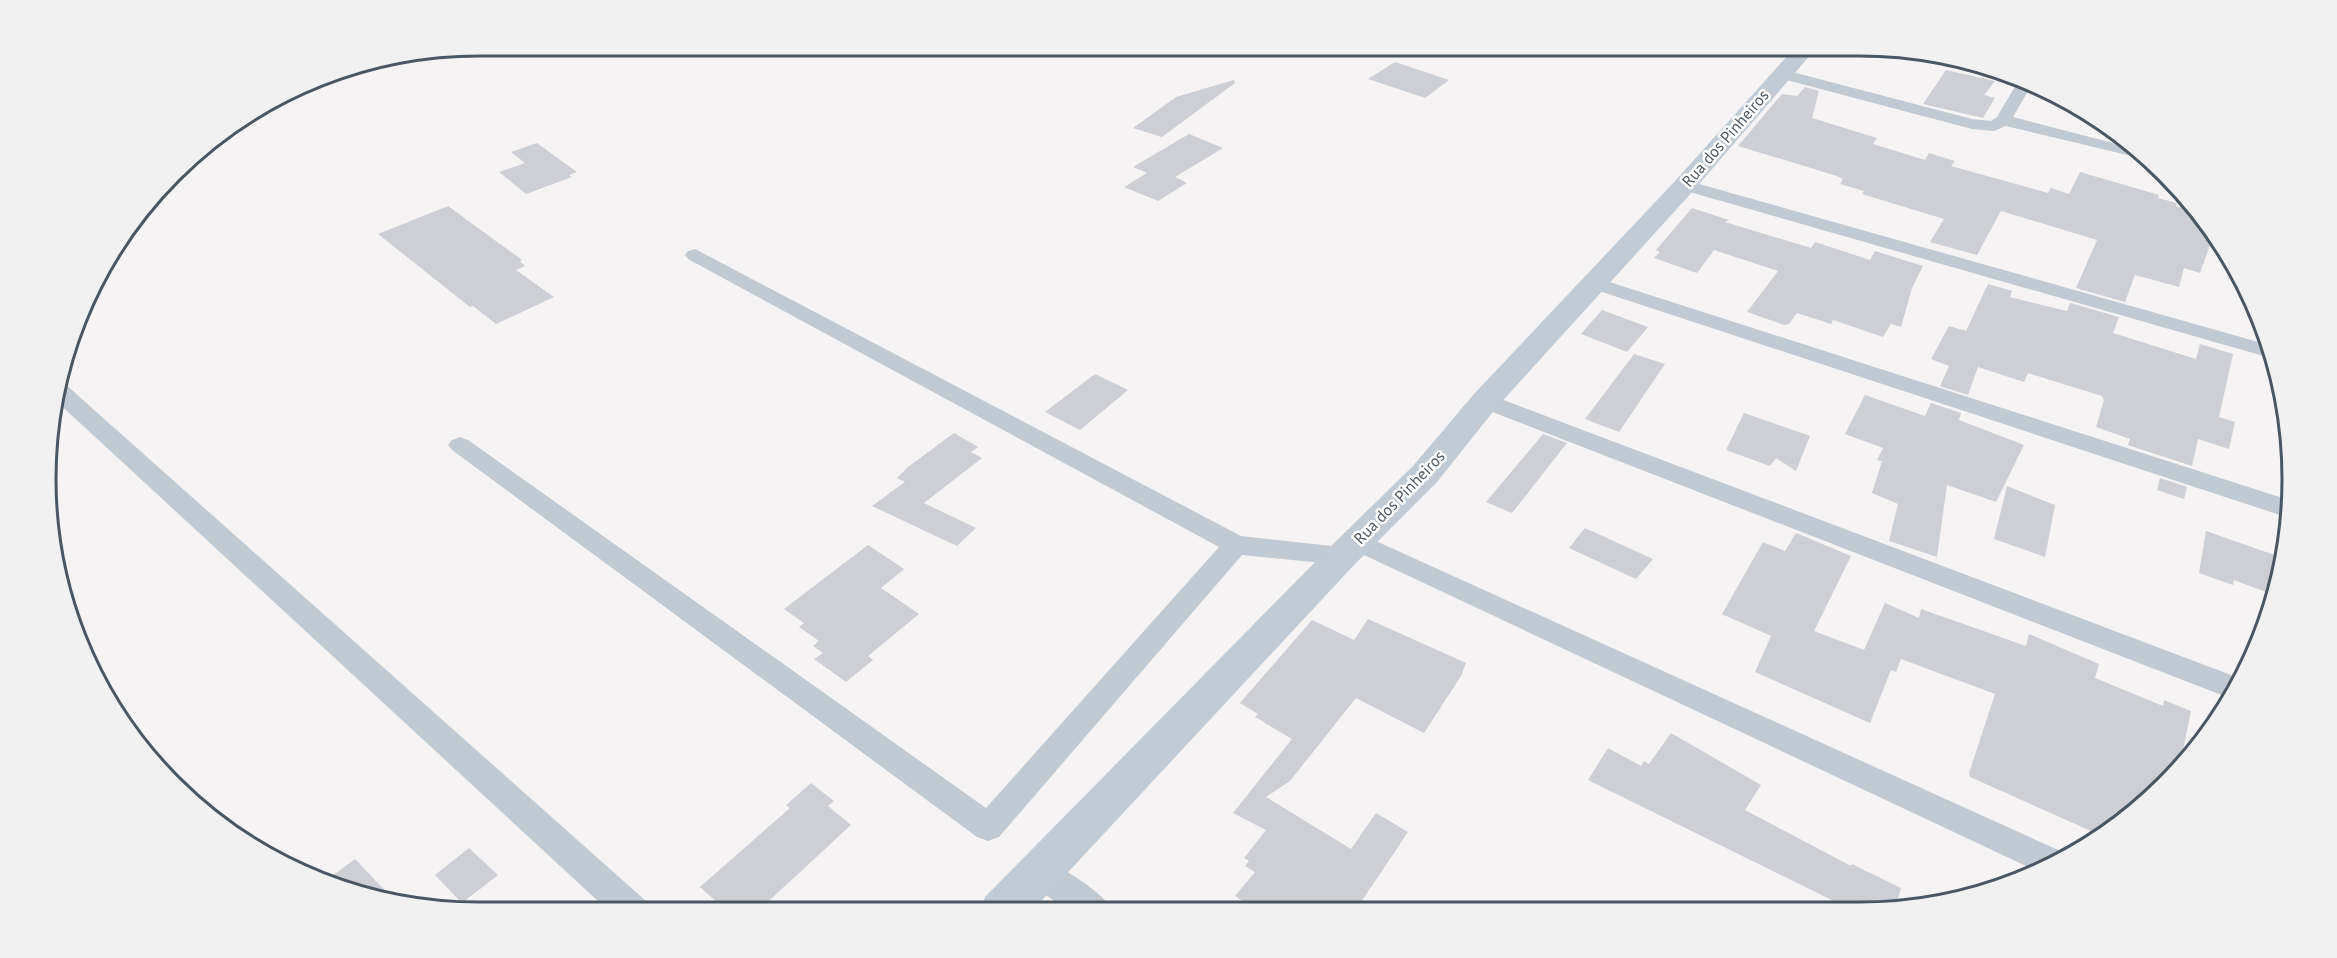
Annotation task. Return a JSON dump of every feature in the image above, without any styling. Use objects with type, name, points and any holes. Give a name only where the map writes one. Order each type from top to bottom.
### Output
[{"type":"street","name":"Rua dos Pinheiros","points":[[1010,902],[1349,549],[1425,474],[1485,401],[1685,185],[1798,56]]},
{"type":"street","points":[[1781,74],[1972,124],[1994,126],[2003,120],[2021,89]]},
{"type":"street","points":[[2003,120],[2126,151]]},
{"type":"street","points":[[1685,185],[2261,350]]},
{"type":"street","points":[[695,255],[1236,545],[1349,549],[2045,859]]},
{"type":"street","points":[[1594,283],[2281,506]]},
{"type":"street","points":[[64,395],[623,902]]},
{"type":"street","points":[[1485,401],[2228,686]]},
{"type":"street","points":[[460,446],[988,827],[1236,545]]},
{"type":"street","points":[[1038,872],[1083,902]]},
{"type":"building","points":[[1395,62],[1449,80],[1425,98],[1368,79]]},
{"type":"building","points":[[1946,70],[1995,81],[1984,95],[1995,98],[1983,118],[1923,104]]},
{"type":"building","points":[[1234,80],[1235,83],[1162,137],[1133,128],[1176,97]]},
{"type":"building","points":[[1805,87],[1819,91],[1812,118],[1877,138],[1873,144],[1925,160],[1929,153],[1955,161],[1951,166],[2048,193],[2051,188],[2069,194],[2080,172],[2159,195],[2158,198],[2177,203],[2176,206],[2183,208],[2210,244],[2200,273],[2184,268],[2179,287],[2135,275],[2125,302],[2076,288],[2097,240],[2001,211],[1977,255],[1930,242],[1944,219],[1862,194],[1864,191],[1840,184],[1843,179],[1837,176],[1738,146],[1782,94],[1797,96]]},
{"type":"building","points":[[1189,134],[1223,148],[1175,177],[1187,183],[1158,201],[1124,187],[1147,173],[1133,167]]},
{"type":"building","points":[[537,143],[577,172],[569,175],[572,177],[526,194],[499,172],[525,163],[511,152]]},
{"type":"building","points":[[448,206],[522,260],[520,261],[525,266],[516,270],[554,297],[496,324],[473,306],[470,307],[378,234]]},
{"type":"building","points":[[1692,208],[1729,220],[1725,222],[1811,248],[1815,242],[1870,260],[1875,251],[1923,266],[1912,288],[1901,327],[1891,324],[1883,337],[1833,320],[1831,324],[1797,313],[1789,324],[1784,325],[1747,312],[1778,271],[1714,250],[1697,273],[1654,258],[1660,252],[1656,250]]},
{"type":"building","points":[[1988,284],[2012,291],[2010,297],[2067,311],[2070,303],[2119,317],[2113,333],[2196,359],[2200,344],[2233,354],[2219,417],[2235,422],[2229,449],[2198,439],[2192,466],[2128,445],[2130,439],[2096,427],[2104,400],[2102,396],[2028,373],[2024,382],[1978,367],[1968,395],[1940,386],[1949,366],[1931,359],[1949,326],[1966,331]]},
{"type":"building","points":[[1602,310],[1648,327],[1627,352],[1581,334]]},
{"type":"building","points":[[1634,354],[1665,364],[1619,432],[1585,419]]},
{"type":"building","points":[[1095,374],[1128,390],[1080,430],[1045,412]]},
{"type":"building","points":[[1865,395],[1925,416],[1931,403],[1961,413],[1959,420],[2024,445],[1996,502],[1947,485],[1937,557],[1889,541],[1898,504],[1872,493],[1882,461],[1877,460],[1883,448],[1845,434]]},
{"type":"building","points":[[1744,413],[1810,436],[1796,471],[1776,458],[1770,466],[1726,450]]},
{"type":"building","points":[[954,433],[978,447],[971,452],[982,458],[924,503],[976,528],[957,546],[872,506],[905,482],[897,478],[908,467]]},
{"type":"building","points":[[1543,434],[1567,443],[1512,513],[1486,502]]},
{"type":"building","points":[[2160,478],[2187,487],[2184,499],[2157,490]]},
{"type":"building","points":[[2007,486],[2055,505],[2045,557],[1994,539]]},
{"type":"building","points":[[1585,528],[1653,559],[1636,579],[1569,548]]},
{"type":"building","points":[[2206,531],[2274,555],[2266,592],[2234,580],[2233,585],[2199,573]]},
{"type":"building","points":[[1796,533],[1851,556],[1814,631],[1864,650],[1885,603],[1919,618],[1921,609],[2026,646],[2029,634],[2099,664],[2095,678],[2163,706],[2164,700],[2191,711],[2183,750],[2137,797],[2092,832],[1970,777],[1969,773],[1995,694],[1901,659],[1896,672],[1891,670],[1870,723],[1755,672],[1771,636],[1722,614],[1763,542],[1785,551]]},
{"type":"building","points":[[868,545],[904,569],[881,588],[919,614],[868,656],[873,660],[846,682],[814,659],[823,653],[813,646],[819,641],[799,627],[804,623],[784,609]]},
{"type":"building","points":[[1368,619],[1466,663],[1461,676],[1424,733],[1356,698],[1290,781],[1266,797],[1351,849],[1376,813],[1408,832],[1361,902],[1244,902],[1235,896],[1255,872],[1245,866],[1249,861],[1244,858],[1266,830],[1233,813],[1292,739],[1255,717],[1258,714],[1240,703],[1312,620],[1354,640]]},
{"type":"building","points":[[1671,733],[1761,785],[1745,810],[1851,866],[1852,864],[1901,888],[1897,901],[1836,902],[1588,780],[1608,748],[1641,766],[1644,761],[1649,764]]},
{"type":"building","points":[[811,783],[834,801],[828,806],[851,825],[768,902],[717,902],[700,887],[790,808],[786,805]]},
{"type":"building","points":[[469,848],[498,875],[461,902],[435,875]]},
{"type":"building","points":[[355,859],[386,892],[369,888],[332,876]]}]
